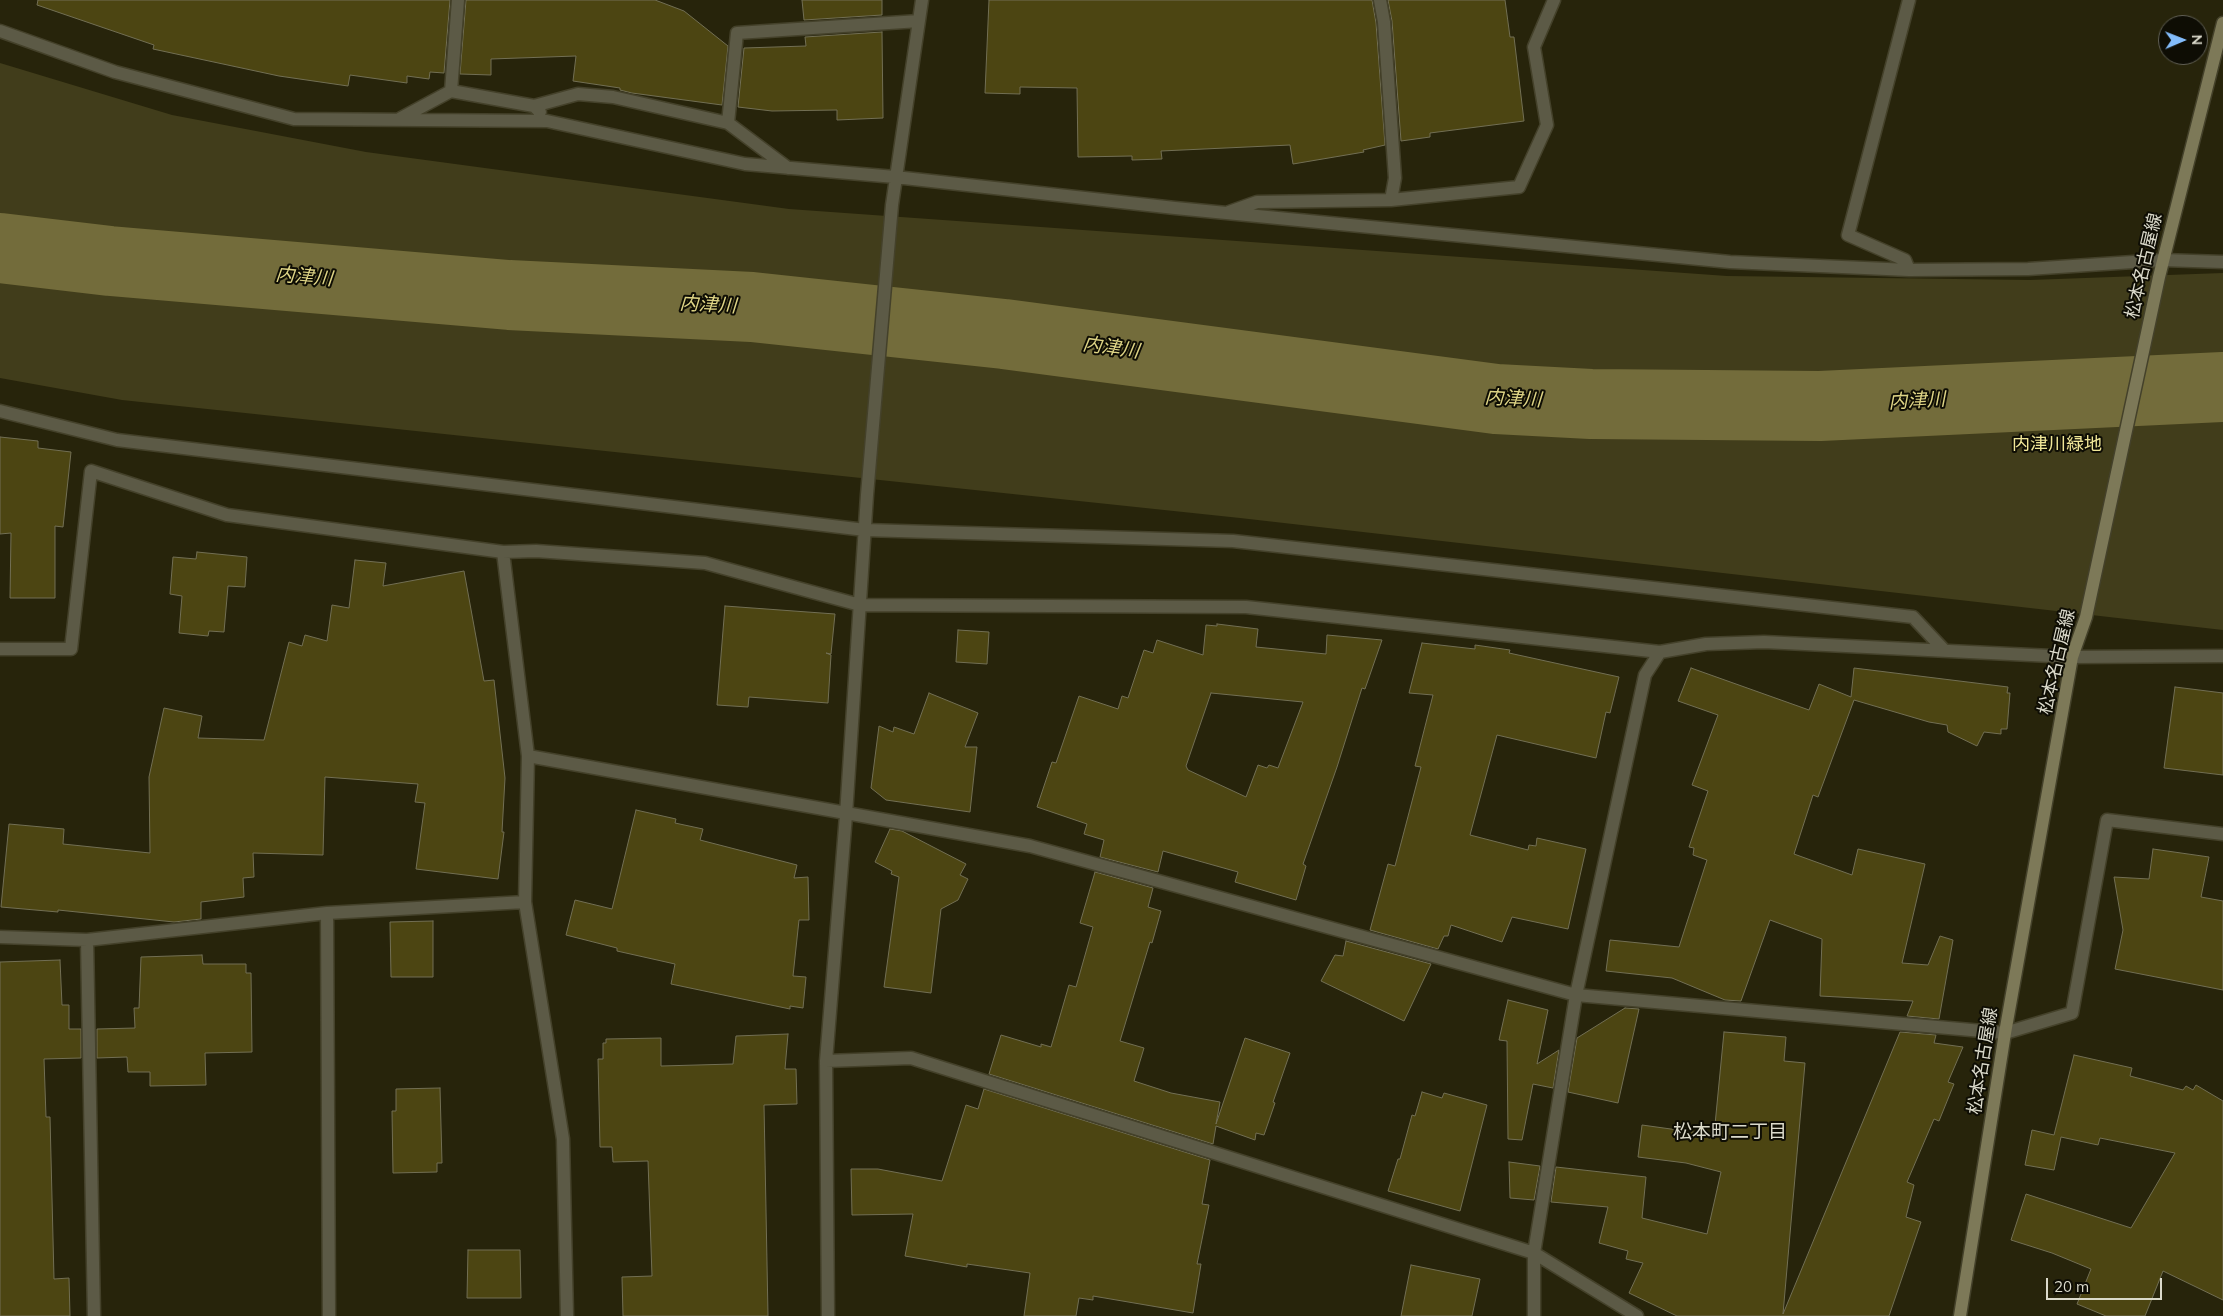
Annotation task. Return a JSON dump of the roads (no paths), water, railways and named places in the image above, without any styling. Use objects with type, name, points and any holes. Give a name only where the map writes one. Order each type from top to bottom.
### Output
[{"type":"main road","name":"松本名古屋線","points":[[1960,1316],[2005,1033],[2072,657],[2086,617],[2159,277],[2223,22]]},
{"type":"street","points":[[451,91],[458,0]]},
{"type":"street","points":[[828,1316],[826,1061],[846,815],[867,495],[892,205],[922,0]]},
{"type":"street","points":[[1380,0],[1384,22],[1395,178],[1391,200]]},
{"type":"street","points":[[1226,213],[1257,202],[1391,200],[1520,186],[1547,125],[1534,47],[1554,0]]},
{"type":"street","points":[[1909,0],[1848,235],[1905,260],[1909,270]]},
{"type":"street","points":[[728,123],[737,32],[919,21]]},
{"type":"street","points":[[0,31],[115,72],[294,119],[547,121],[745,164],[895,177],[1226,213],[1730,262],[1909,270],[2028,269],[2163,260],[2223,262]]},
{"type":"street","points":[[399,120],[451,91],[534,106],[578,94],[613,97],[728,123],[788,168]]},
{"type":"street","points":[[534,106],[547,121]]},
{"type":"street","points":[[0,411],[117,440],[865,530],[1233,541],[1913,617],[1946,651]]},
{"type":"street","points":[[0,649],[72,649],[91,471],[227,515],[503,552],[536,551],[705,564],[860,605],[1246,607],[1660,652],[1706,644],[1764,642],[2072,657],[2223,656]]},
{"type":"street","points":[[503,552],[528,756],[525,902],[564,1139],[566,1316]]},
{"type":"street","points":[[1534,1316],[1534,1253],[1576,995],[1645,675],[1660,652]]},
{"type":"street","points":[[528,756],[846,815],[1030,846],[1576,995],[2005,1033],[2072,1013],[2107,820],[2223,834]]},
{"type":"street","points":[[0,936],[88,940],[327,913],[525,902]]},
{"type":"street","points":[[327,913],[329,1316]]},
{"type":"street","points":[[88,940],[94,1316]]},
{"type":"street","points":[[826,1061],[911,1058],[1534,1253],[1637,1316]]},
{"type":"waterway","name":"内津川","points":[[0,248],[110,261],[509,295],[752,307],[1004,334],[1496,399],[1591,404],[1820,406],[2223,387]]},
{"type":"district","name":"松本町二丁目","points":[[1730,1132]]},
{"type":"park label","name":"内津川緑地","points":[[2057,445]]}]
